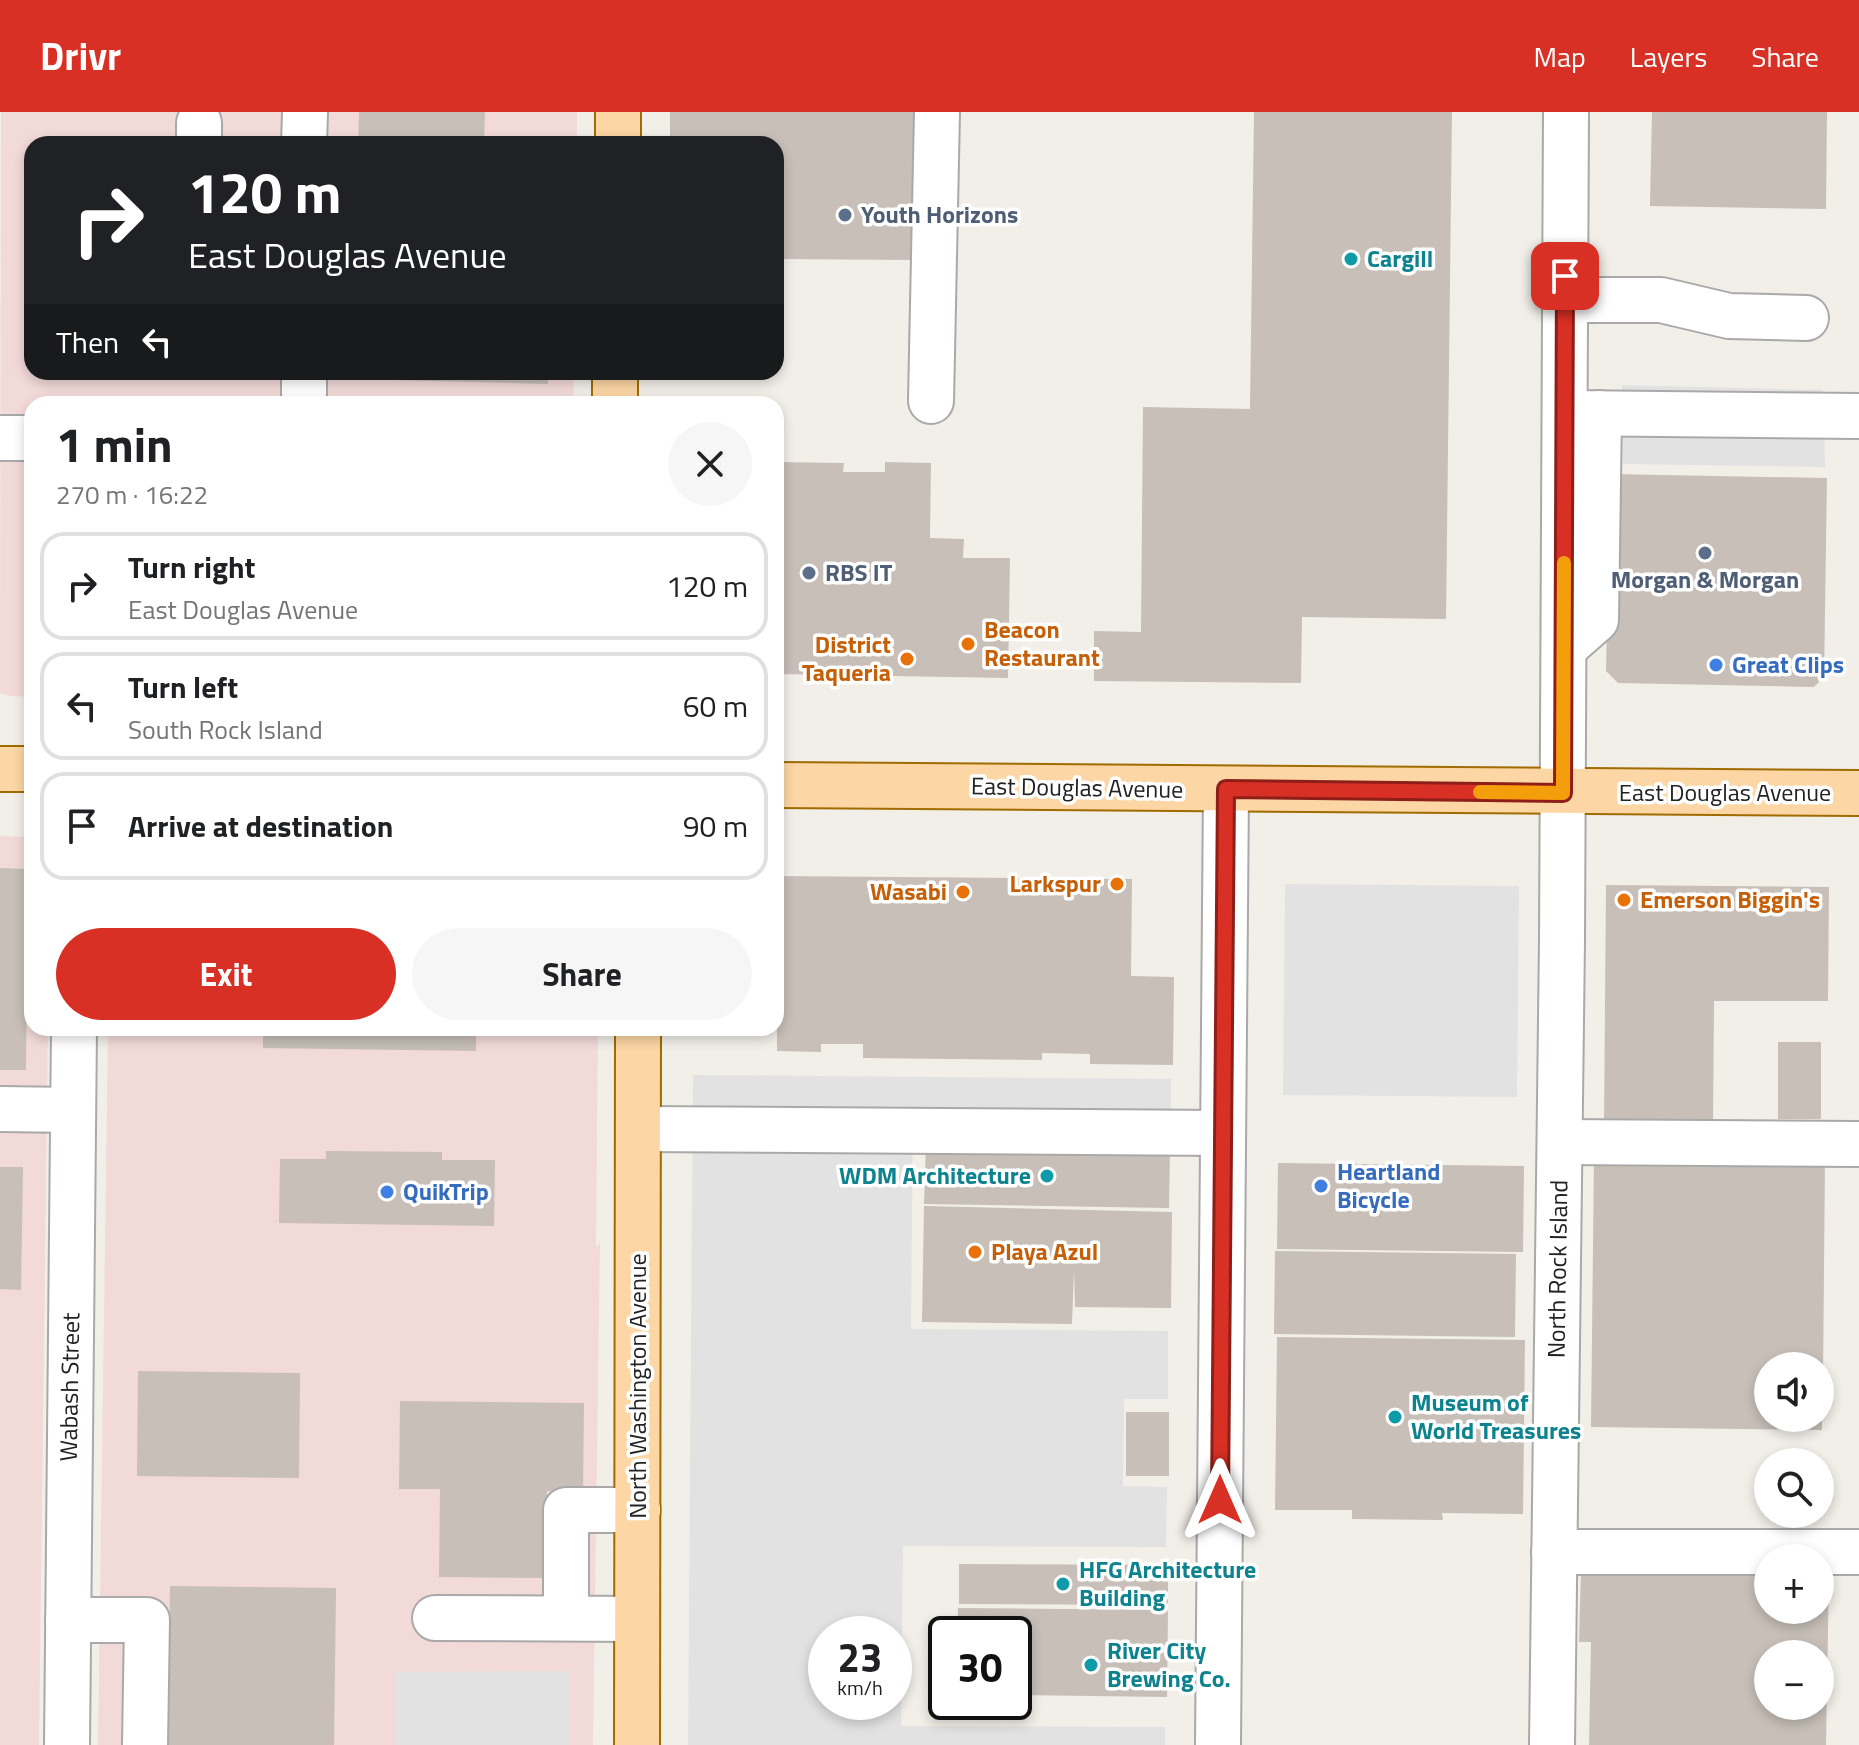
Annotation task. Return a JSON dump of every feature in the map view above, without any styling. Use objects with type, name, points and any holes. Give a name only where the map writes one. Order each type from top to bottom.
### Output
[{"type":"main road","points":[[618,112],[618,136]]},
{"type":"main road","points":[[0,769],[24,769]]},
{"type":"main road","name":"East Douglas Avenue","points":[[784,785],[1859,793]]},
{"type":"main road","name":"North Washington Avenue","points":[[637,1745],[638,1036]]},
{"type":"street","points":[[304,136],[305,112]]},
{"type":"street","points":[[931,401],[937,112]]},
{"type":"street","name":"North Rock Island","points":[[1552,1745],[1564,648],[1582,413],[1565,300],[1566,112]]},
{"type":"street","points":[[1565,300],[1661,300],[1729,316],[1806,318]]},
{"type":"street","points":[[1582,413],[1859,416]]},
{"type":"street","points":[[0,438],[24,438]]},
{"type":"street","points":[[1218,1745],[1226,789]]},
{"type":"street","name":"Wabash Street","points":[[67,1745],[74,1036]]},
{"type":"street","points":[[0,1109],[73,1110]]},
{"type":"street","points":[[639,1129],[1223,1133]]},
{"type":"street","points":[[1560,1142],[1859,1144]]},
{"type":"street","points":[[566,1618],[566,1510],[638,1510]]},
{"type":"street","points":[[1554,1552],[1859,1552]]},
{"type":"street","points":[[435,1618],[637,1619]]},
{"type":"street","points":[[68,1620],[147,1620],[145,1745]]},
{"type":"shaded area","points":[[1,112],[577,112],[577,136],[24,136],[24,380],[574,380],[573,396],[24,396],[24,697],[0,693]]},
{"type":"shaded area","points":[[1622,385],[1823,390],[1825,467],[1623,464]]},
{"type":"shaded area","points":[[0,836],[24,837],[24,1036],[48,1036],[39,1745],[0,1745]]},
{"type":"shaded area","points":[[1285,884],[1519,886],[1517,1097],[1283,1095]]},
{"type":"shaded area","points":[[108,1036],[598,1036],[596,1247],[600,1243],[593,1745],[98,1745]]},
{"type":"shaded area","points":[[693,1075],[1171,1079],[1171,1115],[913,1114],[911,1329],[1168,1331],[1168,1399],[1124,1399],[1123,1486],[1167,1487],[1166,1547],[903,1546],[902,1616],[808,1616],[808,1720],[901,1720],[901,1726],[1165,1727],[1165,1745],[688,1745]]},
{"type":"shaded area","points":[[570,1671],[570,1745],[395,1745],[395,1672]]},
{"type":"building","points":[[359,112],[485,112],[484,136],[358,136]]},
{"type":"building","points":[[670,112],[914,112],[913,260],[784,259],[784,136],[670,136]]},
{"type":"building","name":"Cargill","points":[[1254,112],[1452,112],[1446,619],[1302,617],[1301,683],[1094,681],[1094,631],[1141,632],[1143,407],[1250,409]]},
{"type":"building","points":[[1652,112],[1827,112],[1826,209],[1650,206]]},
{"type":"building","points":[[393,380],[548,380],[548,384]]},
{"type":"building","points":[[784,462],[844,463],[843,472],[885,472],[885,462],[931,463],[930,538],[964,539],[963,558],[1010,558],[1008,678],[784,674]]},
{"type":"building","points":[[1610,474],[1827,478],[1824,677],[1814,687],[1618,683],[1606,671]]},
{"type":"building","points":[[0,868],[24,869],[26,1070],[0,1070]]},
{"type":"building","points":[[784,876],[1132,879],[1131,976],[1174,977],[1173,1065],[1090,1064],[1090,1054],[1042,1053],[1042,1060],[863,1058],[863,1044],[821,1044],[821,1052],[777,1051],[777,1036],[784,1036]]},
{"type":"building","points":[[1606,885],[1829,887],[1828,1001],[1714,1001],[1713,1126],[1604,1125]]},
{"type":"building","points":[[263,1036],[476,1036],[476,1051],[263,1048]]},
{"type":"building","points":[[1778,1042],[1821,1042],[1821,1119],[1778,1119]]},
{"type":"building","name":"WDM Architecture","points":[[926,1144],[1170,1148],[1169,1208],[924,1204]]},
{"type":"building","name":"QuikTrip","points":[[326,1151],[442,1152],[442,1160],[495,1160],[494,1226],[279,1223],[280,1159],[326,1159]]},
{"type":"building","points":[[1594,1155],[1825,1157],[1823,1352],[1754,1352],[1754,1429],[1591,1427]]},
{"type":"building","points":[[1278,1163],[1524,1166],[1523,1252],[1277,1249]]},
{"type":"building","points":[[0,1167],[23,1167],[21,1290],[0,1289]]},
{"type":"building","points":[[924,1206],[1172,1212],[1171,1308],[1075,1307],[1074,1269],[1072,1324],[922,1322]]},
{"type":"building","points":[[1275,1251],[1516,1254],[1515,1337],[1274,1334]]},
{"type":"building","points":[[1277,1337],[1525,1340],[1523,1514],[1442,1513],[1443,1520],[1352,1519],[1352,1510],[1275,1510]]},
{"type":"building","points":[[138,1371],[300,1373],[299,1478],[137,1476]]},
{"type":"building","points":[[400,1401],[584,1403],[583,1492],[547,1491],[546,1578],[439,1577],[440,1489],[399,1489]]},
{"type":"building","points":[[1126,1412],[1169,1412],[1169,1476],[1126,1476]]},
{"type":"building","name":"HFG Architecture Building","points":[[959,1564],[1168,1565],[1168,1605],[959,1604]]},
{"type":"building","points":[[1581,1570],[1754,1574],[1754,1624],[1828,1624],[1828,1640],[1754,1640],[1754,1720],[1826,1720],[1826,1745],[1589,1745],[1591,1642],[1579,1642]]},
{"type":"building","points":[[170,1586],[336,1588],[334,1745],[168,1745]]},
{"type":"building","name":"River City Brewing Co.","points":[[958,1608],[1168,1610],[1167,1697],[1032,1695],[1032,1616],[958,1616]]},
{"type":"slow traffic","points":[[1480,792],[1563,793],[1564,563]]},
{"type":"place","name":"Youth Horizons","points":[[845,215]]},
{"type":"place","name":"Cargill","points":[[1351,259]]},
{"type":"place","name":"Morgan & Morgan","points":[[1705,553]]},
{"type":"place","name":"RBS IT","points":[[809,573]]},
{"type":"place","name":"Beacon Restaurant","points":[[968,644]]},
{"type":"place","name":"District Taqueria","points":[[907,659]]},
{"type":"place","name":"Great Clips","points":[[1716,665]]},
{"type":"place","name":"Larkspur","points":[[1117,884]]},
{"type":"place","name":"Wasabi","points":[[963,892]]},
{"type":"place","name":"Emerson Biggin's","points":[[1624,900]]},
{"type":"place","name":"WDM Architecture","points":[[1047,1176]]},
{"type":"place","name":"Heartland Bicycle","points":[[1321,1186]]},
{"type":"place","name":"QuikTrip","points":[[387,1192]]},
{"type":"place","name":"Playa Azul","points":[[975,1252]]},
{"type":"place","name":"Museum of World Treasures","points":[[1395,1417]]},
{"type":"place","name":"HFG Architecture Building","points":[[1063,1584]]},
{"type":"place","name":"River City Brewing Co.","points":[[1091,1665]]},
{"type":"route","points":[[1220,1500],[1226,789],[1563,793],[1565,276]]}]
